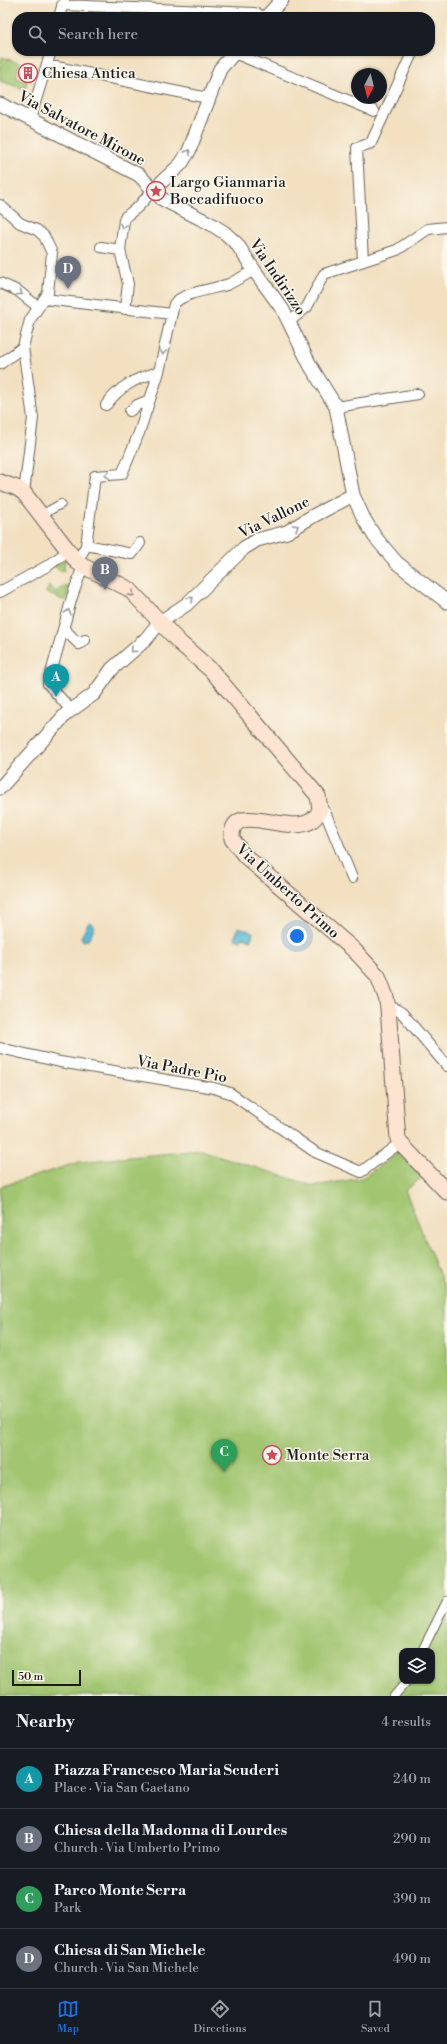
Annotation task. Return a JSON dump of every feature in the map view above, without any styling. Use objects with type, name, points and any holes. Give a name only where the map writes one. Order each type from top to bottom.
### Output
[{"type":"main road","points":[[0,482],[17,488],[24,493],[76,559],[128,589],[180,643],[211,670],[318,796],[320,809]]},
{"type":"main road","name":"Via Umberto Primo","points":[[320,809],[314,818],[302,825],[294,826],[246,818],[234,824],[232,828],[232,839],[245,856],[354,950],[378,976],[386,997],[388,1008],[397,1128],[400,1143]]},
{"type":"main road","points":[[400,1143],[447,1192]]},
{"type":"street","points":[[270,12],[282,0]]},
{"type":"street","points":[[63,3],[235,12]]},
{"type":"street","points":[[30,119],[50,56]]},
{"type":"street","points":[[125,309],[128,284],[120,250],[125,217],[138,207],[154,189],[181,164],[189,151],[220,69],[231,56]]},
{"type":"street","points":[[245,56],[374,110]]},
{"type":"street","points":[[363,261],[357,148],[370,143],[411,56]]},
{"type":"street","points":[[47,65],[208,98]]},
{"type":"street","name":"Via Salvatore Mirone","points":[[0,104],[139,175],[154,189]]},
{"type":"street","name":"Via Indirizzo","points":[[154,189],[225,233],[237,244],[283,310],[310,365],[336,407],[353,495],[364,519],[389,555],[447,602]]},
{"type":"street","points":[[0,205],[20,222],[37,230],[48,242],[52,253],[48,293],[30,320],[23,347],[33,418],[24,493]]},
{"type":"street","points":[[289,322],[307,307],[324,274],[397,250],[428,229],[447,227]]},
{"type":"street","points":[[101,247],[120,250]]},
{"type":"street","points":[[71,710],[49,680],[72,597],[76,559],[86,546],[95,476],[122,474],[139,433],[159,372],[172,314],[177,300],[229,284],[254,270]]},
{"type":"street","points":[[0,283],[42,303],[172,314]]},
{"type":"street","points":[[0,364],[23,347]]},
{"type":"street","points":[[106,406],[122,387],[143,376],[159,372]]},
{"type":"street","points":[[336,407],[418,394]]},
{"type":"street","points":[[130,411],[137,405],[149,400]]},
{"type":"street","name":"Via Vallone","points":[[0,788],[71,710],[94,694],[112,669],[145,640],[160,622],[187,604],[244,548],[257,540],[287,532],[313,516],[353,495]]},
{"type":"street","points":[[41,515],[61,504]]},
{"type":"street","points":[[86,546],[132,554],[140,543]]},
{"type":"street","points":[[0,592],[36,572],[76,559]]},
{"type":"street","points":[[64,629],[79,644],[85,640]]},
{"type":"street","points":[[320,809],[325,812],[352,878]]},
{"type":"street","points":[[388,1008],[394,1008],[402,1013],[447,1066]]},
{"type":"street","name":"Via Padre Pio","points":[[0,1048],[60,1062],[214,1088],[230,1093],[315,1152],[361,1172],[400,1143]]},
{"type":"street","points":[[424,1648],[447,1601]]},
{"type":"street","points":[[394,1696],[404,1684]]},
{"type":"green space","points":[[2,57],[20,63],[16,77],[27,81],[25,89],[0,81],[0,65]]},
{"type":"green space","points":[[65,559],[64,571],[58,570],[54,566]]},
{"type":"green space","points":[[49,585],[56,592],[64,586],[69,587],[66,601],[46,593]]},
{"type":"green space","points":[[201,1150],[314,1186],[362,1178],[398,1153],[423,1177],[405,1190],[447,1293],[447,1696],[0,1696],[0,1187],[79,1162]]},
{"type":"water","points":[[89,922],[95,926],[88,940],[83,941],[81,937]]},
{"type":"water","points":[[238,927],[253,932],[251,940],[242,937],[240,941],[235,939]]},
{"type":"place","name":"Chiesa Antica","points":[[28,73]]},
{"type":"place","name":"Largo Gianmaria Boccadifuoco","points":[[156,191]]},
{"type":"place","name":"Chiesa di San Michele","points":[[68,289]]},
{"type":"place","name":"Chiesa della Madonna di Lourdes","points":[[105,590]]},
{"type":"place","name":"Piazza Francesco Maria Scuderi","points":[[56,697]]},
{"type":"place","name":"Monte Serra","points":[[272,1455]]},
{"type":"place","name":"Parco Monte Serra","points":[[224,1472]]}]
